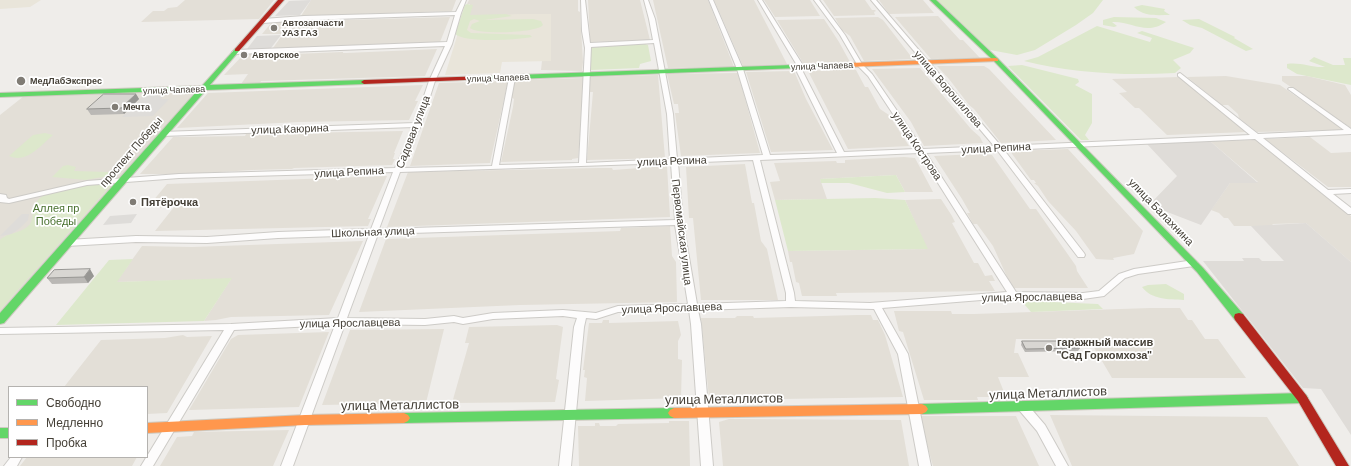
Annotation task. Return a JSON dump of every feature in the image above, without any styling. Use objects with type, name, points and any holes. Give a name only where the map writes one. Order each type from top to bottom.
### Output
[{"type":"street","name":"проспект Победы","points":[[0,320],[120,181],[281,0]]},
{"type":"street","name":"Садовая улица","points":[[287,466],[374,232],[398,169],[418,125],[432,80],[449,44],[458,13],[464,0]]},
{"type":"street","points":[[582,165],[588,75],[588,45],[583,0]]},
{"type":"street","name":"Первомайская улица","points":[[646,0],[656,41],[670,114],[679,222],[696,324],[706,466]]},
{"type":"street","points":[[711,0],[740,70],[767,157]]},
{"type":"street","points":[[760,0],[801,67],[800,72],[841,154]]},
{"type":"street","name":"улица Кострова","points":[[816,0],[842,35],[860,65],[870,75],[1013,295]]},
{"type":"street","name":"улица Ворошилова","points":[[873,0],[999,148],[1081,255]]},
{"type":"street","name":"улица Балахнина","points":[[933,0],[996,60],[1194,263],[1248,328],[1302,398],[1343,466]]},
{"type":"street","points":[[263,20],[458,13]]},
{"type":"street","points":[[588,45],[656,41]]},
{"type":"street","points":[[235,52],[449,44]]},
{"type":"street","name":"улица Чапаева","points":[[0,95],[996,60]]},
{"type":"street","points":[[1180,75],[1351,212]]},
{"type":"street","points":[[495,167],[512,78]]},
{"type":"street","points":[[1291,90],[1351,132]]},
{"type":"street","name":"улица Каюрина","points":[[162,134],[418,125]]},
{"type":"street","name":"улица Репина","points":[[0,196],[3,197],[3,200],[9,201],[73,185],[179,176],[335,173],[398,169],[582,165],[999,148],[1015,146],[1080,146],[1147,140],[1258,137],[1351,132]]},
{"type":"street","points":[[756,158],[770,208],[790,293],[790,304]]},
{"type":"street","points":[[1327,192],[1351,191]]},
{"type":"street","name":"Школьная улица","points":[[67,243],[136,239],[207,240],[374,232],[679,222]]},
{"type":"street","name":"улица Ярославцева","points":[[0,331],[231,326],[341,321],[425,322],[454,319],[463,321],[493,316],[563,313],[582,316],[596,316],[618,309],[790,304],[876,305],[1013,295],[1083,296],[1101,294],[1122,276],[1137,271],[1194,263]]},
{"type":"street","points":[[876,305],[903,354],[925,466]]},
{"type":"street","points":[[565,466],[579,326],[582,316]]},
{"type":"street","points":[[147,466],[231,326]]},
{"type":"street","name":"улица Металлистов","points":[[148,428],[305,420],[1024,407],[1302,398]]},
{"type":"street","points":[[1024,407],[1041,428],[1062,466]]},
{"type":"street","points":[[10,466],[16,458]]},
{"type":"shaded area","points":[[0,0],[41,0],[30,7],[0,9]]},
{"type":"shaded area","points":[[185,0],[274,0],[259,19],[141,22],[153,11],[164,11],[168,8],[177,7]]},
{"type":"shaded area","points":[[311,0],[456,0],[452,11],[301,16]]},
{"type":"shaded area","points":[[311,0],[300,15],[275,16],[289,1]]},
{"type":"shaded area","points":[[469,0],[578,0],[583,62],[582,71],[541,70],[542,61],[551,61],[551,14],[469,16],[470,4],[467,4]]},
{"type":"shaded area","points":[[588,0],[640,0],[650,40],[590,42]]},
{"type":"shaded area","points":[[653,0],[708,0],[734,67],[668,68]]},
{"type":"shaded area","points":[[714,0],[754,0],[787,64],[743,66]]},
{"type":"shaded area","points":[[764,0],[810,0],[820,16],[775,17]]},
{"type":"shaded area","points":[[823,0],[865,0],[872,10],[876,11],[874,12],[875,15],[834,16]]},
{"type":"shaded area","points":[[879,0],[923,0],[934,13],[889,14]]},
{"type":"shaded area","points":[[551,14],[551,61],[502,62],[500,73],[445,75],[463,17]]},
{"type":"shaded area","points":[[938,16],[960,40],[963,40],[980,58],[931,59],[895,17]]},
{"type":"shaded area","points":[[450,17],[440,42],[273,48],[283,34],[262,34],[272,22]]},
{"type":"shaded area","points":[[878,17],[883,20],[913,59],[864,61],[850,36],[842,30],[835,18]]},
{"type":"shaded area","points":[[824,19],[850,62],[803,63],[777,20]]},
{"type":"shaded area","points":[[281,35],[271,48],[247,49],[257,36]]},
{"type":"shaded area","points":[[437,49],[425,76],[261,81],[260,83],[241,84],[248,74],[224,75],[244,54],[270,54],[269,55]]},
{"type":"shaded area","points":[[937,66],[984,66],[989,69],[1056,140],[1001,143]]},
{"type":"shaded area","points":[[920,68],[971,129],[980,137],[983,143],[924,146],[911,122],[872,69]]},
{"type":"shaded area","points":[[856,70],[865,87],[868,87],[880,109],[889,115],[909,146],[848,149],[808,71]]},
{"type":"shaded area","points":[[794,71],[806,99],[833,150],[771,152],[746,72]]},
{"type":"shaded area","points":[[738,73],[760,153],[681,156],[675,113],[679,113],[678,104],[674,104],[667,74]]},
{"type":"shaded area","points":[[658,75],[665,158],[587,160],[593,92],[589,92],[590,77]]},
{"type":"shaded area","points":[[1226,76],[1280,85],[1344,130],[1257,132],[1239,118],[1238,114],[1228,105],[1222,105],[1187,77]]},
{"type":"shaded area","points":[[1282,76],[1307,76],[1345,85],[1351,95],[1351,128],[1282,81]]},
{"type":"shaded area","points":[[1179,77],[1247,132],[1167,135],[1139,108],[1135,108],[1119,93],[1127,92],[1112,79]]},
{"type":"shaded area","points":[[583,78],[582,114],[578,158],[572,160],[501,162],[513,107],[514,99],[511,97],[515,80]]},
{"type":"shaded area","points":[[508,81],[490,163],[410,166],[439,83]]},
{"type":"shaded area","points":[[423,85],[415,101],[418,101],[409,120],[299,122],[177,128],[208,93]]},
{"type":"shaded area","points":[[196,91],[0,312],[0,115],[24,96]]},
{"type":"shaded area","points":[[146,93],[160,93],[157,96],[163,96],[161,99],[169,99],[153,116],[122,117]]},
{"type":"shaded area","points":[[403,131],[394,153],[393,159],[395,159],[392,165],[294,168],[189,174],[140,174],[173,137]]},
{"type":"shaded area","points":[[1310,137],[1331,153],[1351,152],[1351,187],[1328,187],[1265,139]]},
{"type":"shaded area","points":[[1256,140],[1351,216],[1351,262],[1306,223],[1272,224],[1274,226],[1234,226],[1228,218],[1224,218],[1219,213],[1211,210],[1230,183],[1258,182],[1210,141]]},
{"type":"shaded area","points":[[1210,141],[1258,183],[1230,183],[1201,225],[1149,205],[1177,176],[1146,143]]},
{"type":"shaded area","points":[[1068,149],[1143,231],[1134,254],[1113,258],[1114,260],[1096,259],[1076,231],[1048,201],[1038,186],[1034,183],[1036,183],[1034,180],[1031,180],[1010,151]]},
{"type":"shaded area","points":[[978,154],[992,155],[1030,209],[1036,209],[1076,266],[1077,271],[1088,288],[1014,288],[1008,279],[993,246],[977,224],[973,224],[967,213],[970,213],[962,199],[934,156]]},
{"type":"shaded area","points":[[904,157],[915,158],[933,192],[905,192],[896,175],[820,179],[827,199],[775,200],[770,182],[780,181],[774,163],[836,161],[837,163],[845,163],[845,160]]},
{"type":"shaded area","points":[[745,164],[761,241],[767,249],[778,300],[701,300],[693,218],[689,218],[686,167]]},
{"type":"shaded area","points":[[667,166],[670,217],[387,227],[408,172],[598,168],[612,168],[613,170]]},
{"type":"shaded area","points":[[387,176],[368,219],[371,219],[368,226],[155,231],[174,207],[147,208],[167,184]]},
{"type":"shaded area","points":[[941,199],[952,216],[955,222],[952,223],[974,263],[978,263],[985,276],[992,275],[995,281],[989,281],[995,291],[836,293],[837,296],[802,296],[799,283],[796,282],[788,251],[927,249],[905,200]]},
{"type":"shaded area","points":[[22,214],[29,214],[28,220],[20,228],[11,234],[0,236]]},
{"type":"shaded area","points":[[137,214],[131,223],[103,225],[110,216]]},
{"type":"shaded area","points":[[1306,223],[1351,262],[1351,435],[1321,389],[1303,388],[1203,261],[1244,261],[1242,258],[1259,258],[1262,261],[1284,261],[1251,226]]},
{"type":"shaded area","points":[[670,226],[672,256],[676,262],[677,302],[520,305],[359,312],[386,239],[620,231],[621,228]]},
{"type":"shaded area","points":[[363,241],[329,315],[231,317],[204,321],[231,279],[116,282],[142,246],[192,247]]},
{"type":"shaded area","points":[[1180,308],[1188,320],[1192,320],[1205,339],[1218,339],[1246,378],[1112,378],[1089,339],[1016,339],[1014,353],[1018,353],[1029,377],[998,377],[1006,397],[977,397],[978,400],[924,400],[903,332],[899,331],[894,311],[951,311],[952,314],[974,314]]},
{"type":"shaded area","points":[[871,315],[873,320],[878,320],[885,335],[903,397],[782,399],[781,396],[767,396],[709,398],[701,318],[735,318],[737,316],[753,316],[754,318]]},
{"type":"shaded area","points":[[603,320],[609,320],[609,323],[678,321],[681,335],[678,341],[678,359],[682,360],[681,398],[585,401],[587,378],[584,377],[585,370],[583,370],[589,323],[602,323]]},
{"type":"shaded area","points":[[557,325],[563,327],[556,379],[559,380],[555,402],[452,403],[469,343],[465,343],[469,327]]},
{"type":"shaded area","points":[[444,329],[426,403],[322,405],[350,330]]},
{"type":"shaded area","points":[[329,332],[299,407],[189,410],[231,339],[238,335]]},
{"type":"shaded area","points":[[183,335],[187,337],[212,336],[167,413],[148,414],[148,386],[65,386],[101,340],[165,338]]},
{"type":"shaded area","points":[[1050,415],[1267,417],[1299,466],[1072,466]]},
{"type":"shaded area","points":[[919,416],[1016,416],[1039,466],[933,466]]},
{"type":"shaded area","points":[[729,419],[901,420],[909,466],[723,466],[719,422]]},
{"type":"shaded area","points":[[669,421],[689,421],[690,466],[579,466],[578,426],[595,426],[595,423],[599,423],[600,426],[616,426],[618,424],[669,423]]},
{"type":"shaded area","points":[[289,430],[273,466],[160,466],[177,437],[192,436],[194,432]]},
{"type":"shaded area","points":[[26,458],[136,458],[132,466],[20,466]]},
{"type":"green space","points":[[937,0],[1103,0],[1093,13],[1076,25],[1035,50],[1017,55],[990,50]]},
{"type":"green space","points":[[465,5],[473,5],[470,15],[506,14],[512,16],[484,20],[533,19],[541,21],[543,25],[530,30],[484,32],[470,28],[472,24],[480,21],[474,19],[470,21],[467,30],[471,33],[530,35],[532,37],[480,40],[461,37],[455,34]]},
{"type":"green space","points":[[1142,5],[1165,9],[1164,11],[1170,15],[1146,14],[1134,7]]},
{"type":"green space","points":[[1114,17],[1156,18],[1166,22],[1152,28],[1139,27],[1119,22],[1112,22],[1117,26],[1114,27],[1103,25],[1103,20]]},
{"type":"green space","points":[[1199,19],[1235,37],[1234,38],[1253,49],[1246,51],[1202,28],[1190,25],[1182,20]]},
{"type":"green space","points":[[1097,26],[1150,42],[1152,38],[1137,33],[1142,31],[1194,48],[1190,53],[1173,60],[1181,68],[1175,73],[1099,73],[1024,61],[1038,57]]},
{"type":"green space","points":[[642,43],[648,45],[651,61],[640,64],[639,68],[591,70],[591,45]]},
{"type":"green space","points":[[1314,57],[1333,65],[1345,65],[1343,58],[1351,58],[1351,85],[1297,74],[1287,68],[1287,64],[1325,67],[1309,61]]},
{"type":"green space","points":[[1022,65],[1078,79],[1079,82],[1075,85],[1092,94],[1092,123],[1085,135],[1089,140],[1081,140],[1008,66]]},
{"type":"green space","points":[[45,133],[53,135],[28,156],[16,158],[9,156],[33,135]]},
{"type":"green space","points":[[68,165],[76,167],[74,171],[109,172],[108,176],[86,180],[52,177],[63,166]]},
{"type":"green space","points":[[896,175],[905,192],[887,193],[849,183],[821,183],[820,179]]},
{"type":"green space","name":"Аллея пр Победы","points":[[99,183],[111,185],[0,310],[0,240],[3,237],[23,230],[30,224],[35,203],[42,197],[57,190]]},
{"type":"green space","points":[[875,198],[905,200],[928,249],[788,251],[775,200]]},
{"type":"green space","points":[[133,259],[117,282],[232,278],[204,321],[56,325],[109,260]]},
{"type":"green space","points":[[1166,284],[1184,294],[1184,300],[1155,297],[1142,287],[1148,285]]},
{"type":"green space","points":[[1028,301],[1098,304],[1103,309],[1031,312],[1024,304]]},
{"type":"building","points":[[104,94],[136,94],[121,108],[87,109]]},
{"type":"building","points":[[90,269],[84,277],[47,278],[54,270]]},
{"type":"building","points":[[1022,341],[1075,341],[1080,348],[1026,349]]},
{"type":"traffic: fast","points":[[933,0],[996,60],[1200,270],[1239,317]]},
{"type":"traffic: fast","points":[[0,320],[237,50]]},
{"type":"traffic: fast","points":[[488,78],[848,65]]},
{"type":"traffic: fast","points":[[0,95],[364,82]]},
{"type":"traffic: fast","points":[[922,409],[1302,398]]},
{"type":"traffic: fast","points":[[404,418],[674,413]]},
{"type":"traffic: fast","points":[[0,433],[8,433]]},
{"type":"traffic: slow","points":[[848,65],[996,60]]},
{"type":"traffic: slow","points":[[674,413],[922,409]]},
{"type":"traffic: slow","points":[[148,428],[305,420],[404,418]]},
{"type":"traffic: jam","points":[[237,50],[281,0]]},
{"type":"traffic: jam","points":[[364,82],[488,78]]},
{"type":"traffic: jam","points":[[1239,317],[1302,398],[1343,466]]},
{"type":"place","name":"Автозапчасти УАЗ ГАЗ","points":[[274,28]]},
{"type":"place","name":"Авторское","points":[[244,55]]},
{"type":"place","name":"МедЛабЭкспрес","points":[[21,81]]},
{"type":"place","name":"Мечта","points":[[115,107]]},
{"type":"place","name":"Пятёрочка","points":[[133,202]]},
{"type":"place","name":"гаражный массив \"Сад Горкомхоза\"","points":[[1049,348]]}]
